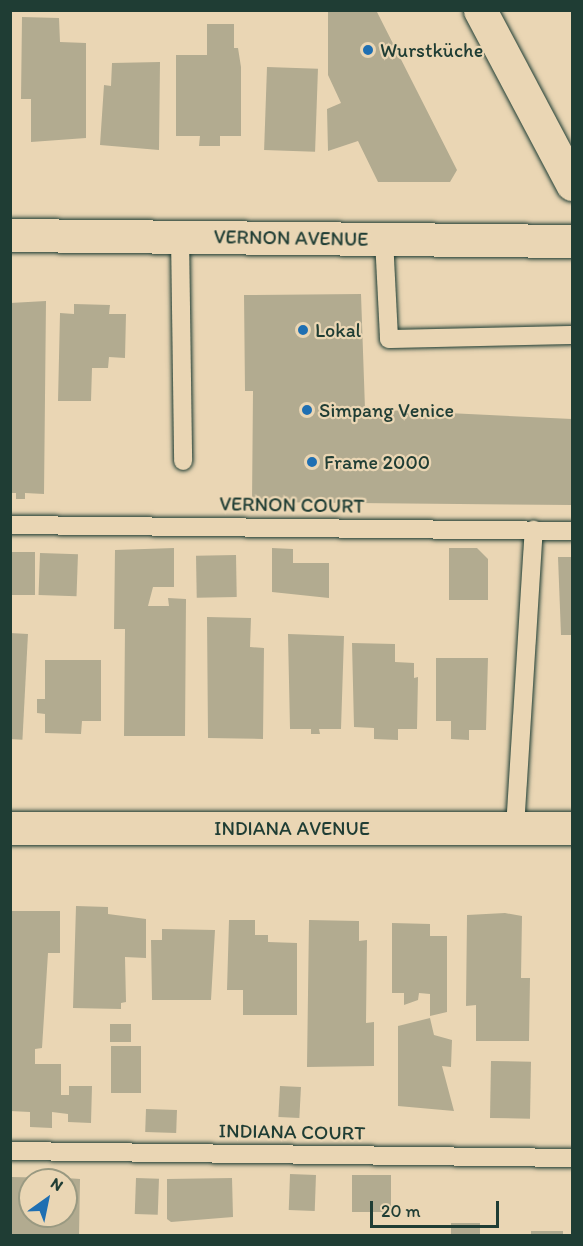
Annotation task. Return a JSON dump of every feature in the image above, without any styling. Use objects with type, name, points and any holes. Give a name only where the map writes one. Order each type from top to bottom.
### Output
[{"type":"main road","points":[[480,10],[573,184]]},
{"type":"main road","name":"VERNON AVENUE","points":[[10,235],[573,241]]},
{"type":"main road","name":"INDIANA AVENUE","points":[[10,828],[573,828]]},
{"type":"lane","points":[[180,236],[183,461]]},
{"type":"lane","points":[[384,239],[389,339],[573,335]]},
{"type":"lane","name":"VERNON COURT","points":[[10,525],[573,531]]},
{"type":"lane","points":[[515,828],[534,530]]},
{"type":"lane","name":"INDIANA COURT","points":[[10,1151],[573,1158]]},
{"type":"building","points":[[328,10],[376,10],[457,170],[450,182],[378,182],[358,141],[328,151],[327,109],[341,103],[328,75]]},
{"type":"building","points":[[22,17],[59,18],[60,42],[86,43],[86,138],[31,142],[31,99],[21,99]]},
{"type":"building","points":[[207,24],[234,24],[234,48],[238,48],[241,67],[241,136],[220,136],[220,146],[199,146],[200,136],[176,136],[176,55],[207,55]]},
{"type":"building","points":[[160,62],[159,150],[100,145],[104,85],[111,86],[112,63]]},
{"type":"building","points":[[267,67],[318,69],[315,152],[264,150]]},
{"type":"building","points":[[361,294],[365,409],[572,419],[572,505],[252,502],[253,391],[245,391],[244,295]]},
{"type":"building","points":[[46,301],[44,494],[25,493],[25,499],[16,499],[16,493],[10,493],[10,303]]},
{"type":"building","points":[[74,304],[110,305],[109,314],[126,314],[125,358],[109,357],[108,368],[92,368],[91,401],[58,401],[60,313],[74,314]]},
{"type":"building","points":[[174,548],[174,587],[153,587],[148,606],[169,606],[168,598],[186,599],[185,736],[124,736],[125,629],[114,629],[115,550]]},
{"type":"building","points":[[272,548],[293,549],[293,563],[329,563],[329,598],[272,592]]},
{"type":"building","points":[[449,548],[477,548],[488,559],[488,600],[449,600]]},
{"type":"building","points":[[10,552],[35,552],[35,595],[10,595]]},
{"type":"building","points":[[40,553],[78,554],[77,596],[39,595]]},
{"type":"building","points":[[236,555],[237,597],[197,598],[196,556]]},
{"type":"building","points":[[558,557],[572,557],[572,635],[561,635]]},
{"type":"building","points":[[207,617],[251,618],[250,647],[264,648],[263,739],[208,738]]},
{"type":"building","points":[[10,633],[28,634],[22,740],[10,739]]},
{"type":"building","points":[[288,634],[344,636],[341,729],[319,729],[320,734],[311,734],[311,729],[290,729]]},
{"type":"building","points":[[352,643],[395,644],[395,662],[414,663],[414,678],[418,677],[417,729],[398,729],[398,740],[374,739],[374,728],[354,727]]},
{"type":"building","points":[[436,658],[488,658],[486,730],[469,730],[469,740],[451,739],[451,721],[436,721]]},
{"type":"building","points":[[45,660],[101,660],[101,721],[82,721],[81,734],[45,733],[45,714],[37,713],[37,699],[45,699]]},
{"type":"building","points":[[76,906],[108,907],[108,914],[146,919],[146,958],[125,957],[126,1002],[121,1003],[121,1009],[73,1008]]},
{"type":"building","points":[[11,911],[60,911],[60,953],[48,953],[42,1048],[35,1049],[35,1064],[61,1064],[61,1095],[69,1095],[69,1086],[92,1086],[91,1123],[68,1122],[68,1114],[52,1112],[52,1128],[30,1127],[30,1112],[10,1111]]},
{"type":"building","points":[[505,913],[522,916],[521,978],[530,978],[529,1041],[476,1041],[476,1005],[466,1006],[467,915]]},
{"type":"building","points":[[229,920],[255,920],[255,935],[268,935],[268,942],[297,943],[297,1015],[243,1015],[243,990],[227,990]]},
{"type":"building","points":[[309,920],[359,921],[359,941],[367,940],[366,1023],[374,1022],[374,1066],[307,1067]]},
{"type":"building","points":[[392,923],[430,924],[430,936],[447,936],[447,1012],[430,1016],[430,994],[419,993],[418,1000],[404,1005],[404,993],[392,993]]},
{"type":"building","points":[[162,929],[215,930],[211,1000],[152,1000],[151,940],[162,940]]},
{"type":"building","points":[[430,1018],[434,1035],[452,1040],[451,1067],[442,1066],[454,1111],[398,1106],[398,1026]]},
{"type":"building","points":[[110,1024],[131,1024],[131,1042],[110,1042]]},
{"type":"building","points":[[111,1046],[141,1046],[141,1093],[111,1093]]},
{"type":"building","points":[[491,1061],[531,1062],[530,1119],[490,1118]]},
{"type":"building","points":[[280,1086],[301,1087],[299,1118],[278,1117]]},
{"type":"building","points":[[146,1109],[177,1110],[176,1133],[145,1132]]},
{"type":"building","points":[[290,1174],[316,1175],[315,1211],[289,1210]]},
{"type":"building","points":[[352,1175],[391,1175],[391,1212],[352,1212]]},
{"type":"building","points":[[11,1177],[18,1177],[18,1228],[78,1228],[78,1179],[80,1179],[79,1236],[10,1236]]},
{"type":"building","points":[[136,1178],[159,1179],[158,1215],[135,1214]]},
{"type":"building","points":[[232,1178],[233,1217],[171,1222],[167,1219],[167,1179]]},
{"type":"building","points":[[451,1223],[480,1223],[480,1236],[451,1236]]},
{"type":"building","points":[[531,1231],[563,1231],[563,1236],[531,1236]]},
{"type":"place","name":"Wurstküche","points":[[368,50]]},
{"type":"place","name":"Lokal","points":[[303,330]]},
{"type":"place","name":"Simpang Venice","points":[[307,410]]},
{"type":"place","name":"Frame 2000","points":[[312,462]]}]
